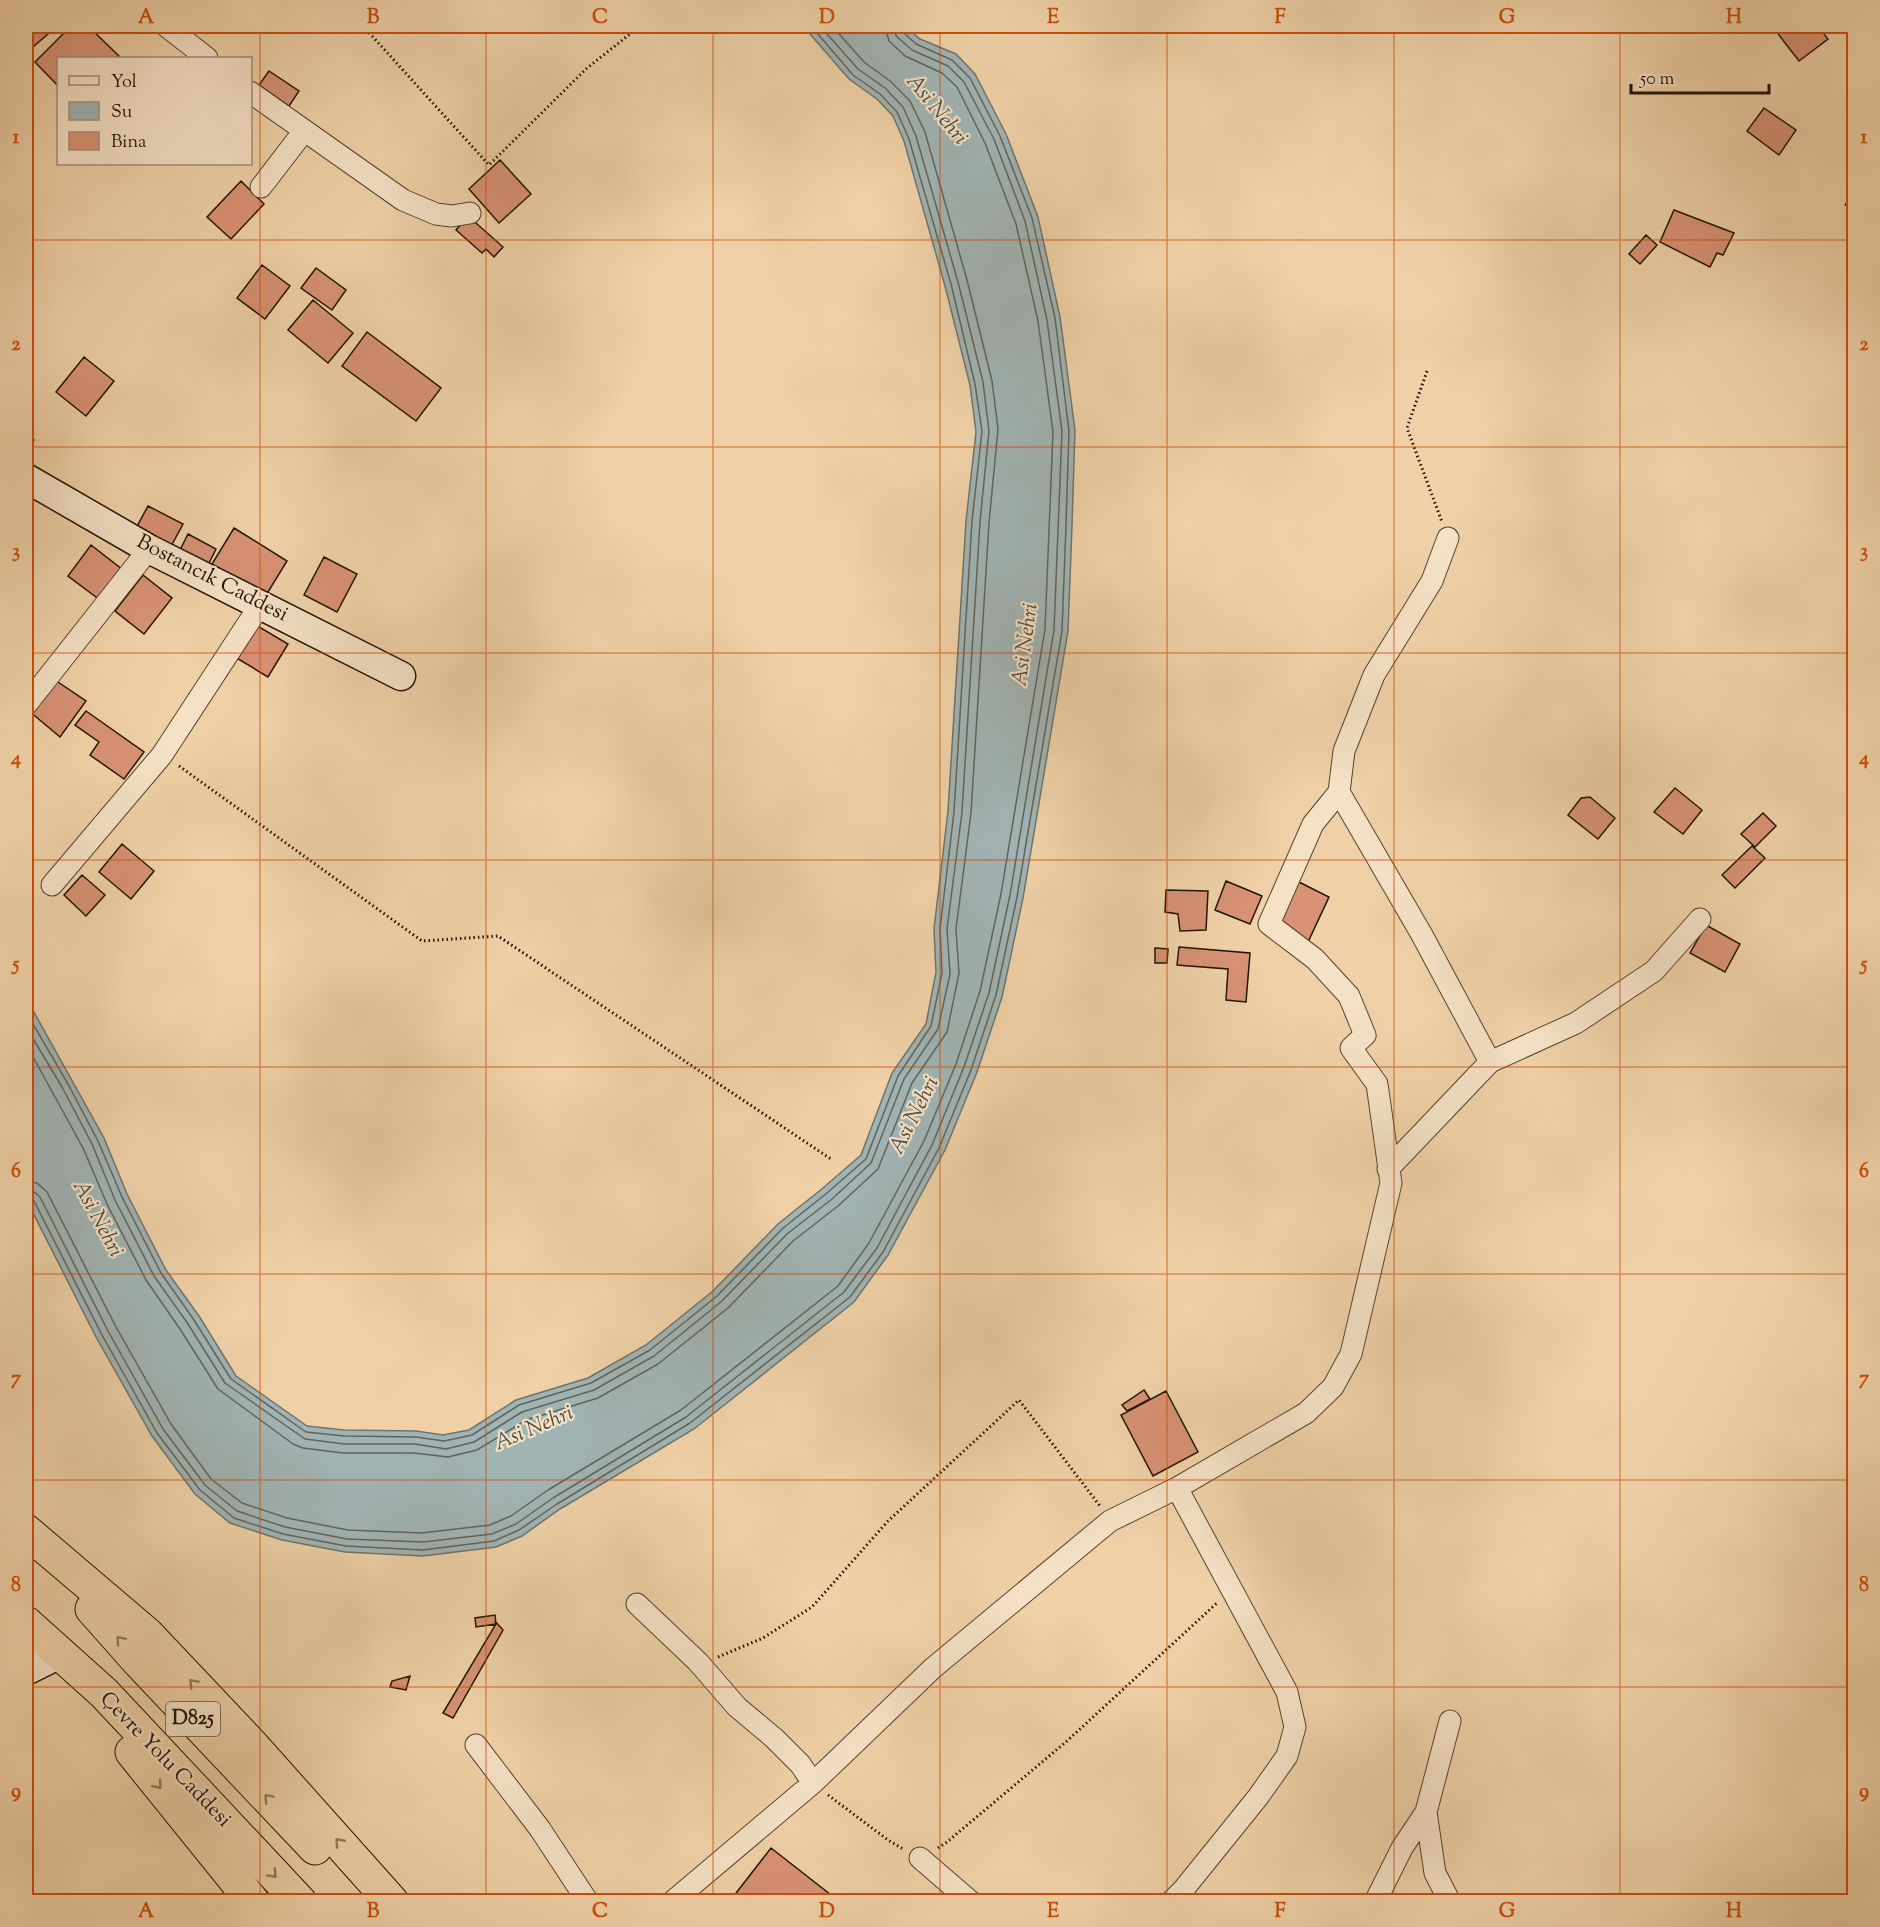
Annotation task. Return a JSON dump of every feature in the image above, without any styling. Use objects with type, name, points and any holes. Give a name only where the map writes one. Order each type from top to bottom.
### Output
[{"type":"highway","name":"D825","points":[[26,1532],[139,1662],[366,1902]]},
{"type":"highway","points":[[26,1532],[147,1634],[251,1744],[392,1902]]},
{"type":"highway","name":"Çevre Yolu Caddesi","points":[[26,1623],[104,1694],[300,1902]]},
{"type":"highway","points":[[60,1654],[129,1749],[253,1902]]},
{"type":"street","points":[[166,26],[206,57]]},
{"type":"street","points":[[252,93],[403,200],[424,211],[452,216],[470,213]]},
{"type":"street","points":[[261,187],[304,131]]},
{"type":"street","name":"Bostancık Caddesi","points":[[26,478],[149,549],[402,676]]},
{"type":"street","points":[[672,1902],[813,1783],[933,1668],[1110,1521],[1177,1488],[1306,1413],[1333,1387],[1351,1354],[1391,1183],[1377,1084],[1351,1048],[1365,1035],[1348,996],[1315,959],[1269,924],[1313,824],[1339,792],[1344,751],[1374,675],[1431,581],[1448,538]]},
{"type":"street","points":[[26,705],[149,549]]},
{"type":"street","points":[[52,885],[162,755],[260,604]]},
{"type":"street","points":[[1339,792],[1422,935],[1490,1062]]},
{"type":"street","points":[[1388,1169],[1490,1062],[1576,1023],[1654,972],[1700,919]]},
{"type":"street","points":[[1171,1902],[1258,1797],[1287,1756],[1295,1727],[1287,1692],[1177,1488]]},
{"type":"street","points":[[637,1604],[700,1665],[736,1707],[768,1733],[800,1764],[813,1783]]},
{"type":"street","points":[[26,1671],[60,1654]]},
{"type":"street","points":[[1375,1902],[1402,1848],[1426,1812],[1450,1721]]},
{"type":"street","points":[[476,1745],[540,1829],[588,1902]]},
{"type":"street","points":[[1426,1812],[1435,1873],[1450,1902]]},
{"type":"street","points":[[920,1858],[971,1902]]},
{"type":"path","points":[[363,26],[489,165],[586,69],[640,26]]},
{"type":"path","points":[[1845,204],[1854,211]]},
{"type":"path","points":[[1427,371],[1407,428],[1448,538]]},
{"type":"path","points":[[162,755],[422,941],[498,936],[831,1160]]},
{"type":"path","points":[[700,1665],[763,1638],[812,1607],[888,1521],[1019,1400],[1110,1521]]},
{"type":"path","points":[[813,1783],[888,1840],[920,1858],[947,1842],[1067,1741],[1232,1589]]},
{"type":"water","name":"Asi Nehri","points":[[803,26],[905,26],[920,39],[956,54],[975,74],[1006,134],[1038,217],[1060,317],[1075,430],[1068,631],[1023,898],[1002,997],[977,1072],[945,1150],[888,1255],[854,1302],[694,1429],[560,1509],[522,1536],[496,1547],[423,1556],[345,1552],[282,1540],[230,1523],[195,1494],[152,1436],[96,1337],[26,1199],[26,998],[104,1138],[127,1194],[166,1270],[199,1316],[236,1376],[307,1426],[344,1430],[416,1431],[443,1435],[469,1430],[516,1400],[588,1378],[646,1345],[713,1291],[778,1224],[861,1155],[892,1073],[926,1024],[936,972],[934,929],[948,811],[966,521],[976,432],[970,385],[904,141],[893,116],[877,99],[849,79]]},
{"type":"building","points":[[26,26],[55,26],[56,27],[26,53]]},
{"type":"building","points":[[71,26],[88,26],[120,57],[57,57],[57,85],[35,62]]},
{"type":"building","points":[[1772,26],[1818,26],[1828,39],[1799,61]]},
{"type":"building","points":[[269,71],[299,91],[289,106],[259,85]]},
{"type":"building","points":[[1764,108],[1796,130],[1779,155],[1747,131]]},
{"type":"building","points":[[500,160],[531,194],[499,223],[469,189]]},
{"type":"building","points":[[241,181],[264,204],[231,239],[207,217]]},
{"type":"building","points":[[1674,210],[1734,233],[1723,255],[1717,253],[1710,267],[1660,242]]},
{"type":"building","points":[[468,216],[503,247],[494,257],[486,249],[482,253],[456,230]]},
{"type":"building","points":[[1646,235],[1657,245],[1640,264],[1629,254]]},
{"type":"building","points":[[262,265],[290,286],[265,319],[237,298]]},
{"type":"building","points":[[316,268],[346,290],[332,310],[301,288]]},
{"type":"building","points":[[313,300],[353,333],[328,363],[288,330]]},
{"type":"building","points":[[367,332],[441,388],[416,421],[342,366]]},
{"type":"building","points":[[84,357],[114,381],[86,416],[56,392]]},
{"type":"building","points":[[26,435],[34,440],[26,454]]},
{"type":"building","points":[[148,506],[183,524],[169,550],[134,532]]},
{"type":"building","points":[[234,528],[287,561],[265,597],[212,564]]},
{"type":"building","points":[[188,534],[216,549],[206,569],[178,554]]},
{"type":"building","points":[[91,545],[123,570],[100,600],[68,576]]},
{"type":"building","points":[[324,557],[357,574],[337,612],[304,595]]},
{"type":"building","points":[[26,570],[33,577],[26,586]]},
{"type":"building","points":[[143,575],[172,598],[144,634],[115,611]]},
{"type":"building","points":[[254,624],[288,644],[268,677],[235,657]]},
{"type":"building","points":[[55,680],[86,701],[60,737],[29,711]]},
{"type":"building","points":[[86,711],[144,752],[124,779],[90,755],[99,742],[75,725]]},
{"type":"building","points":[[1675,788],[1702,810],[1683,834],[1654,812]]},
{"type":"building","points":[[1590,797],[1615,818],[1598,839],[1568,815],[1581,798]]},
{"type":"building","points":[[1763,813],[1776,826],[1755,847],[1741,834]]},
{"type":"building","points":[[122,844],[154,871],[131,899],[99,872]]},
{"type":"building","points":[[1752,846],[1765,858],[1735,888],[1722,875]]},
{"type":"building","points":[[82,875],[105,895],[86,916],[64,895]]},
{"type":"building","points":[[1226,881],[1262,896],[1250,924],[1215,910]]},
{"type":"building","points":[[1297,881],[1329,897],[1308,942],[1275,926]]},
{"type":"building","points":[[1166,890],[1208,891],[1206,930],[1180,931],[1178,914],[1165,912]]},
{"type":"building","points":[[1706,925],[1740,944],[1725,972],[1690,953]]},
{"type":"building","points":[[1179,947],[1250,953],[1246,1002],[1226,1000],[1228,969],[1177,965]]},
{"type":"building","points":[[1155,948],[1168,949],[1167,963],[1155,963]]},
{"type":"building","points":[[1144,1390],[1150,1399],[1127,1411],[1122,1405]]},
{"type":"building","points":[[1166,1391],[1198,1452],[1153,1476],[1121,1415]]},
{"type":"building","points":[[495,1615],[496,1624],[476,1627],[475,1618]]},
{"type":"building","points":[[495,1621],[503,1630],[453,1718],[443,1713],[496,1624]]},
{"type":"building","points":[[410,1676],[406,1690],[390,1687],[392,1681]]},
{"type":"building","points":[[771,1848],[840,1902],[738,1902],[733,1897]]}]
